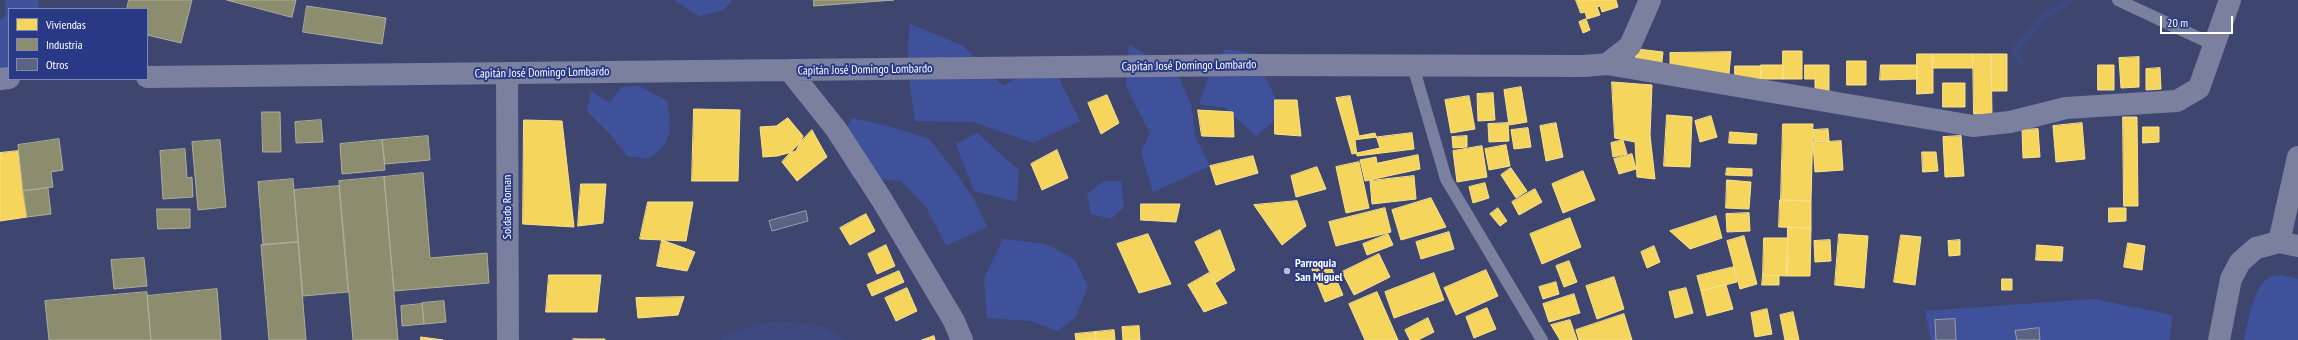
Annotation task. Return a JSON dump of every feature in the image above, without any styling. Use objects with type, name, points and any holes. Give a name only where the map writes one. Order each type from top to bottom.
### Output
[{"type":"street","points":[[1607,64],[1630,46],[1650,0]]},
{"type":"street","name":"Capitán José Domingo Lombardo","points":[[148,77],[1233,65],[1584,66],[1607,64],[1973,126],[2010,122],[2066,108],[2177,101],[2199,88],[2230,0]]},
{"type":"street","points":[[789,70],[836,129],[882,200],[954,321],[962,340]]},
{"type":"street","name":"Soldado Roman","points":[[507,73],[508,340]]},
{"type":"street","points":[[2220,340],[2232,279],[2240,262],[2256,248],[2288,244],[2298,157]]},
{"type":"lane","points":[[2118,0],[2214,45]]},
{"type":"lane","points":[[1413,66],[1446,179],[1542,340]]},
{"type":"shaded area","points":[[5,0],[38,0],[39,8],[8,8],[8,72],[0,69],[0,20],[6,16]]},
{"type":"shaded area","points":[[674,0],[732,0],[724,10],[699,16]]},
{"type":"shaded area","points":[[910,24],[963,46],[1003,86],[1049,59],[1080,121],[1033,143],[973,122],[915,121],[908,60]]},
{"type":"shaded area","points":[[1129,45],[1176,71],[1191,104],[1196,139],[1210,166],[1153,192],[1141,152],[1150,133],[1126,87]]},
{"type":"shaded area","points":[[1225,49],[1258,54],[1266,79],[1283,113],[1256,136],[1225,108],[1199,104],[1210,74]]},
{"type":"shaded area","points":[[639,86],[667,101],[670,127],[669,134],[662,147],[648,159],[627,156],[610,134],[587,111],[591,91],[610,103],[621,87]]},
{"type":"shaded area","points":[[852,118],[888,126],[929,139],[954,170],[975,201],[987,227],[946,246],[926,207],[901,181],[852,177],[837,147]]},
{"type":"shaded area","points":[[977,133],[1019,170],[1017,202],[974,191],[956,144]]},
{"type":"shaded area","points":[[1104,181],[1121,181],[1124,207],[1111,219],[1091,214],[1087,194]]},
{"type":"shaded area","points":[[1003,239],[1046,244],[1075,260],[1088,287],[1075,318],[1057,331],[1031,321],[987,318],[984,278]]},
{"type":"shaded area","points":[[2282,275],[2298,279],[2298,340],[2244,340],[2252,306],[2259,288],[2270,277]]},
{"type":"shaded area","points":[[2094,299],[2173,315],[2169,340],[1931,340],[1925,311]]},
{"type":"shaded area","points":[[778,321],[823,326],[847,340],[721,340],[723,336],[753,325]]},
{"type":"building: Viviendas","points":[[1576,0],[1616,0],[1618,7],[1602,12],[1600,6],[1597,7],[1600,15],[1587,19],[1585,12],[1581,13]]},
{"type":"building: Viviendas","points":[[1586,19],[1590,30],[1583,33],[1579,22]]},
{"type":"building: Viviendas","points":[[1637,49],[1663,52],[1661,70],[1634,67]]},
{"type":"building: Viviendas","points":[[1783,51],[1802,51],[1802,79],[1783,79]]},
{"type":"building: Viviendas","points":[[1731,52],[1729,74],[1670,70],[1670,53]]},
{"type":"building: Viviendas","points":[[1917,54],[1933,54],[1933,93],[1917,94]]},
{"type":"building: Viviendas","points":[[1933,54],[1973,54],[1974,68],[1933,68]]},
{"type":"building: Viviendas","points":[[1973,54],[1991,54],[1992,114],[1974,114]]},
{"type":"building: Viviendas","points":[[1991,54],[2007,54],[2007,91],[1992,91]]},
{"type":"building: Viviendas","points":[[2139,57],[2139,87],[2121,88],[2119,58]]},
{"type":"building: Viviendas","points":[[1847,61],[1866,61],[1866,85],[1847,85]]},
{"type":"building: Viviendas","points":[[1761,65],[1783,65],[1783,79],[1761,79]]},
{"type":"building: Viviendas","points":[[1805,65],[1829,65],[1829,91],[1815,91],[1815,79],[1805,79]]},
{"type":"building: Viviendas","points":[[1881,65],[1917,65],[1917,79],[1880,80]]},
{"type":"building: Viviendas","points":[[2098,65],[2114,65],[2114,90],[2098,90]]},
{"type":"building: Viviendas","points":[[1735,66],[1761,66],[1761,79],[1735,80]]},
{"type":"building: Viviendas","points":[[2160,68],[2161,89],[2146,90],[2146,69]]},
{"type":"building: Viviendas","points":[[1612,82],[1652,85],[1650,135],[1655,179],[1637,177],[1635,142],[1615,138]]},
{"type":"building: Viviendas","points":[[1943,83],[1965,83],[1965,107],[1943,107]]},
{"type":"building: Viviendas","points":[[1521,87],[1527,122],[1509,125],[1504,90]]},
{"type":"building: Viviendas","points":[[1493,93],[1495,120],[1478,121],[1477,94]]},
{"type":"building: Viviendas","points":[[1107,95],[1119,123],[1101,134],[1088,103]]},
{"type":"building: Viviendas","points":[[1350,96],[1359,136],[1375,133],[1380,148],[1352,154],[1336,98]]},
{"type":"building: Viviendas","points":[[1469,96],[1475,129],[1451,133],[1445,100]]},
{"type":"building: Viviendas","points":[[1275,100],[1297,100],[1301,136],[1275,134]]},
{"type":"building: Viviendas","points":[[694,109],[740,110],[738,181],[692,181]]},
{"type":"building: Viviendas","points":[[1198,110],[1233,112],[1234,137],[1202,136]]},
{"type":"building: Viviendas","points":[[1667,115],[1692,117],[1690,167],[1664,166]]},
{"type":"building: Viviendas","points":[[1711,116],[1717,137],[1700,142],[1695,121]]},
{"type":"building: Viviendas","points":[[2123,117],[2137,117],[2138,206],[2124,206]]},
{"type":"building: Viviendas","points":[[788,118],[803,136],[796,151],[777,156],[763,157],[760,127],[776,126]]},
{"type":"building: Viviendas","points":[[524,120],[562,121],[574,227],[523,224]]},
{"type":"building: Viviendas","points":[[1508,123],[1509,141],[1489,142],[1488,124]]},
{"type":"building: Viviendas","points":[[1556,123],[1563,157],[1546,161],[1540,126]]},
{"type":"building: Viviendas","points":[[2082,123],[2085,159],[2056,162],[2053,126]]},
{"type":"building: Viviendas","points":[[1783,124],[1813,124],[1811,201],[1781,200]]},
{"type":"building: Viviendas","points":[[2143,127],[2159,127],[2159,142],[2143,143]]},
{"type":"building: Viviendas","points":[[1528,128],[1531,147],[1514,149],[1511,130]]},
{"type":"building: Viviendas","points":[[1828,129],[1829,141],[1814,142],[1813,130]]},
{"type":"building: Viviendas","points":[[2038,129],[2040,157],[2023,158],[2022,130]]},
{"type":"building: Viviendas","points":[[812,130],[827,157],[797,181],[782,162]]},
{"type":"building: Viviendas","points":[[1730,132],[1757,134],[1756,144],[1729,143]]},
{"type":"building: Viviendas","points":[[1412,133],[1414,149],[1357,156],[1355,140]]},
{"type":"building: Viviendas","points":[[1467,136],[1467,147],[1453,148],[1452,137]]},
{"type":"building: Viviendas","points":[[1961,136],[1964,176],[1945,177],[1943,137]]},
{"type":"building: Viviendas","points":[[1623,140],[1627,154],[1613,157],[1611,143]]},
{"type":"building: Viviendas","points":[[1841,141],[1843,170],[1815,172],[1813,143]]},
{"type":"building: Viviendas","points":[[1506,145],[1510,166],[1489,170],[1485,149]]},
{"type":"building: Viviendas","points":[[1482,146],[1487,177],[1457,182],[1453,151]]},
{"type":"building: Viviendas","points":[[1057,150],[1068,178],[1042,190],[1031,164]]},
{"type":"building: Viviendas","points":[[18,151],[27,217],[0,221],[0,153]]},
{"type":"building: Viviendas","points":[[1922,152],[1936,152],[1938,171],[1923,172]]},
{"type":"building: Viviendas","points":[[1632,154],[1636,169],[1619,174],[1614,159]]},
{"type":"building: Viviendas","points":[[1418,155],[1420,169],[1365,181],[1360,160],[1376,157],[1377,163]]},
{"type":"building: Viviendas","points":[[1253,156],[1258,173],[1216,185],[1210,166]]},
{"type":"building: Viviendas","points":[[1359,162],[1369,208],[1346,213],[1336,167]]},
{"type":"building: Viviendas","points":[[1317,167],[1326,189],[1296,197],[1291,176]]},
{"type":"building: Viviendas","points":[[1511,168],[1527,191],[1516,198],[1501,175]]},
{"type":"building: Viviendas","points":[[1727,168],[1752,169],[1752,176],[1726,175]]},
{"type":"building: Viviendas","points":[[1583,171],[1595,200],[1563,213],[1552,184]]},
{"type":"building: Viviendas","points":[[1414,176],[1416,199],[1372,204],[1370,181]]},
{"type":"building: Viviendas","points":[[1727,180],[1751,182],[1749,209],[1726,208]]},
{"type":"building: Viviendas","points":[[1485,183],[1489,198],[1473,203],[1469,187]]},
{"type":"building: Viviendas","points":[[581,184],[606,184],[603,223],[578,226]]},
{"type":"building: Viviendas","points":[[1535,189],[1542,202],[1519,215],[1512,202]]},
{"type":"building: Viviendas","points":[[1431,198],[1446,227],[1401,240],[1392,210]]},
{"type":"building: Viviendas","points":[[1780,200],[1811,201],[1811,228],[1779,227]]},
{"type":"building: Viviendas","points":[[1297,201],[1306,226],[1282,245],[1254,205]]},
{"type":"building: Viviendas","points":[[648,202],[693,202],[686,241],[640,239]]},
{"type":"building: Viviendas","points":[[1141,204],[1180,204],[1176,222],[1141,220]]},
{"type":"building: Viviendas","points":[[1385,208],[1391,232],[1336,246],[1329,222]]},
{"type":"building: Viviendas","points":[[1498,208],[1507,221],[1500,226],[1490,214]]},
{"type":"building: Viviendas","points":[[2109,208],[2126,208],[2126,221],[2109,222]]},
{"type":"building: Viviendas","points":[[1749,213],[1750,231],[1727,232],[1726,214]]},
{"type":"building: Viviendas","points":[[866,214],[875,231],[850,245],[840,228]]},
{"type":"building: Viviendas","points":[[1716,216],[1722,238],[1690,249],[1670,231]]},
{"type":"building: Viviendas","points":[[1570,218],[1581,247],[1542,264],[1530,234]]},
{"type":"building: Viviendas","points":[[1788,227],[1811,228],[1810,276],[1787,276]]},
{"type":"building: Viviendas","points":[[1220,230],[1235,270],[1215,283],[1195,242]]},
{"type":"building: Viviendas","points":[[1449,232],[1454,249],[1421,259],[1416,242]]},
{"type":"building: Viviendas","points":[[1148,234],[1171,284],[1139,293],[1117,244]]},
{"type":"building: Viviendas","points":[[1388,234],[1393,245],[1367,255],[1363,244]]},
{"type":"building: Viviendas","points":[[1839,234],[1868,236],[1864,288],[1835,285]]},
{"type":"building: Viviendas","points":[[1901,235],[1921,237],[1915,285],[1894,282]]},
{"type":"building: Viviendas","points":[[1744,236],[1757,284],[1740,289],[1727,241]]},
{"type":"building: Viviendas","points":[[1764,238],[1788,238],[1787,276],[1763,275]]},
{"type":"building: Viviendas","points":[[662,240],[695,252],[687,271],[657,266]]},
{"type":"building: Viviendas","points":[[1830,240],[1831,261],[1815,262],[1814,241]]},
{"type":"building: Viviendas","points":[[1960,240],[1960,255],[1949,256],[1948,241]]},
{"type":"building: Viviendas","points":[[2128,243],[2145,246],[2142,270],[2124,267]]},
{"type":"building: Viviendas","points":[[886,245],[895,266],[877,274],[868,254]]},
{"type":"building: Viviendas","points":[[2037,245],[2063,247],[2062,261],[2036,260]]},
{"type":"building: Viviendas","points":[[1654,246],[1660,262],[1647,268],[1641,252]]},
{"type":"building: Viviendas","points":[[1379,254],[1390,277],[1354,295],[1342,272]]},
{"type":"building: Viviendas","points":[[1328,260],[1343,295],[1325,302],[1311,267]]},
{"type":"building: Viviendas","points":[[1569,261],[1577,282],[1564,287],[1556,266]]},
{"type":"building: Viviendas","points":[[1734,267],[1737,282],[1701,291],[1697,276]]},
{"type":"building: Viviendas","points":[[1486,270],[1498,296],[1456,315],[1444,288]]},
{"type":"building: Viviendas","points":[[899,271],[904,282],[872,296],[867,285]]},
{"type":"building: Viviendas","points":[[1209,273],[1227,303],[1204,312],[1188,285]]},
{"type":"building: Viviendas","points":[[1434,273],[1444,300],[1394,318],[1385,292]]},
{"type":"building: Viviendas","points":[[549,275],[601,275],[597,312],[546,312]]},
{"type":"building: Viviendas","points":[[1763,275],[1779,276],[1779,285],[1762,285]]},
{"type":"building: Viviendas","points":[[1614,277],[1624,309],[1597,319],[1586,286]]},
{"type":"building: Viviendas","points":[[2002,279],[2012,279],[2012,290],[2002,290]]},
{"type":"building: Viviendas","points":[[1556,282],[1559,294],[1543,299],[1539,287]]},
{"type":"building: Viviendas","points":[[1726,285],[1733,309],[1707,316],[1701,291]]},
{"type":"building: Viviendas","points":[[907,288],[917,311],[896,321],[885,298]]},
{"type":"building: Viviendas","points":[[1686,288],[1693,313],[1675,318],[1669,292]]},
{"type":"building: Viviendas","points":[[1377,292],[1398,340],[1365,340],[1349,304]]},
{"type":"building: Viviendas","points":[[1574,294],[1580,313],[1549,322],[1543,304]]},
{"type":"building: Viviendas","points":[[684,297],[678,315],[638,318],[636,298]]},
{"type":"building: Viviendas","points":[[1487,308],[1496,329],[1474,338],[1466,317]]},
{"type":"building: Viviendas","points":[[1767,309],[1772,334],[1755,337],[1751,313]]},
{"type":"building: Viviendas","points":[[1793,312],[1799,340],[1785,340],[1780,315]]},
{"type":"building: Viviendas","points":[[1624,314],[1632,340],[1579,340],[1576,330]]},
{"type":"building: Viviendas","points":[[1428,318],[1434,332],[1418,340],[1410,340],[1405,330]]},
{"type":"building: Viviendas","points":[[1570,320],[1577,340],[1560,340],[1551,325]]},
{"type":"building: Viviendas","points":[[1139,326],[1140,340],[1123,340],[1122,327]]},
{"type":"building: Viviendas","points":[[1114,330],[1115,340],[1096,340],[1095,332]]},
{"type":"building: Viviendas","points":[[1095,332],[1096,340],[1076,340],[1075,334]]},
{"type":"building: Viviendas","points":[[934,336],[935,340],[922,340]]},
{"type":"building: Viviendas","points":[[421,337],[443,340],[421,340]]},
{"type":"building: Viviendas","points":[[573,339],[605,339],[605,340]]},
{"type":"building: Industria","points":[[129,0],[192,0],[181,43],[148,35],[148,8],[127,8]]},
{"type":"building: Industria","points":[[227,0],[296,0],[292,17]]},
{"type":"building: Industria","points":[[814,0],[894,0],[814,6]]},
{"type":"building: Industria","points":[[307,6],[386,18],[382,44],[303,32]]},
{"type":"building: Industria","points":[[262,112],[280,112],[281,152],[263,152]]},
{"type":"building: Industria","points":[[321,120],[323,142],[296,143],[295,122]]},
{"type":"building: Industria","points":[[428,136],[430,160],[385,164],[382,140]]},
{"type":"building: Industria","points":[[59,139],[63,170],[51,172],[53,187],[23,191],[18,145]]},
{"type":"building: Industria","points":[[220,140],[226,207],[198,210],[192,142]]},
{"type":"building: Industria","points":[[382,140],[385,170],[342,174],[340,144]]},
{"type":"building: Industria","points":[[185,149],[187,178],[192,177],[193,197],[163,199],[160,151]]},
{"type":"building: Industria","points":[[423,173],[430,258],[487,253],[489,283],[394,291],[384,177]]},
{"type":"building: Industria","points":[[384,177],[398,340],[353,340],[339,181]]},
{"type":"building: Industria","points":[[293,179],[298,242],[263,245],[258,182]]},
{"type":"building: Industria","points":[[339,186],[348,292],[303,296],[294,190]]},
{"type":"building: Industria","points":[[48,188],[51,214],[27,217],[23,191]]},
{"type":"building: Industria","points":[[157,209],[190,209],[190,228],[158,229]]},
{"type":"building: Industria","points":[[298,242],[306,340],[269,340],[261,245]]},
{"type":"building: Industria","points":[[144,258],[147,286],[114,289],[111,260]]},
{"type":"building: Industria","points":[[217,289],[221,340],[151,340],[147,296]]},
{"type":"building: Industria","points":[[147,292],[151,340],[49,340],[45,301]]},
{"type":"building: Industria","points":[[444,301],[446,322],[424,324],[422,303]]},
{"type":"building: Industria","points":[[422,304],[424,324],[402,326],[401,306]]},
{"type":"building: Otros","points":[[806,211],[808,221],[772,231],[769,221]]},
{"type":"building: Otros","points":[[1955,319],[1956,340],[1936,340],[1935,320]]},
{"type":"building: Otros","points":[[2039,328],[2040,340],[2017,340],[2015,331]]},
{"type":"waterway","points":[[2021,61],[2014,51],[2047,14],[2070,0]]},
{"type":"place","name":"Parroquia San Miguel","points":[[1287,271]]}]
